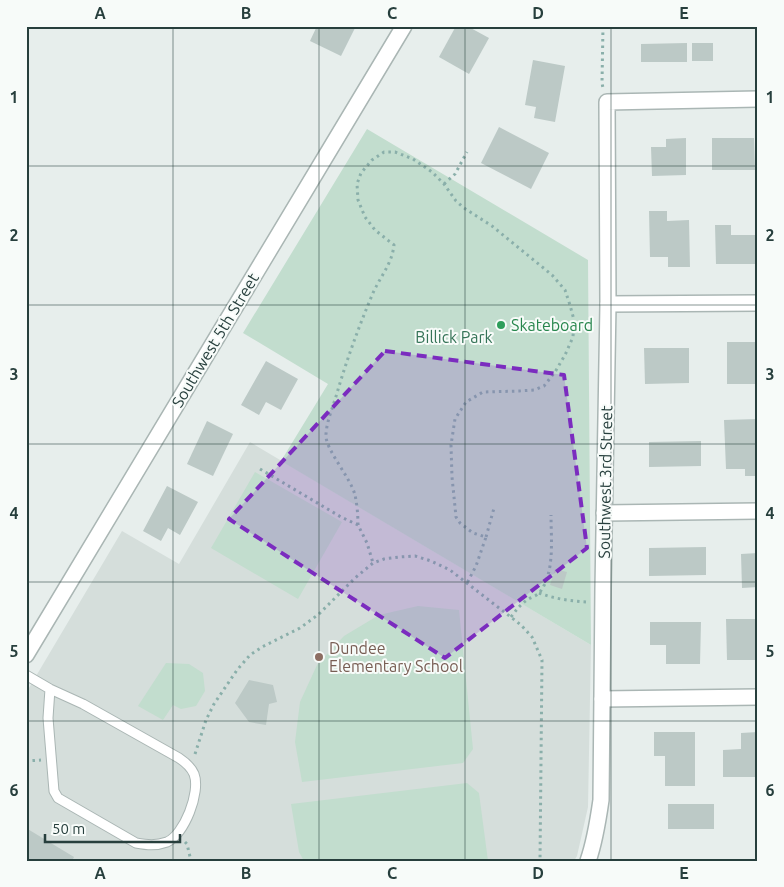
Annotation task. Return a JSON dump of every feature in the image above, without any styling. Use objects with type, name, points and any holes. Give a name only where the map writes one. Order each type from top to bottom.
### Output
[{"type":"street","name":"Southwest 5th Street","points":[[26,655],[404,26]]},
{"type":"street","points":[[608,102],[758,99]]},
{"type":"street","name":"Southwest 3rd Street","points":[[588,861],[595,837],[601,800],[608,304],[608,102]]},
{"type":"street","points":[[608,304],[758,303]]},
{"type":"street","points":[[604,513],[758,511]]},
{"type":"street","points":[[602,699],[758,697]]},
{"type":"lane","points":[[26,675],[50,689],[83,704],[189,765],[194,774],[197,787],[192,806],[177,834],[168,841],[150,846],[136,843],[58,798],[54,791],[48,718],[50,689]]},
{"type":"path","points":[[603,26],[602,83],[608,102]]},
{"type":"path","points":[[374,563],[358,525],[355,494],[325,436],[356,334],[374,290],[393,253],[394,245],[376,230],[365,217],[358,200],[357,184],[361,173],[372,160],[384,152],[395,152],[413,159],[432,172],[464,208],[492,226],[552,275],[565,290],[574,320],[572,337],[565,355],[544,386],[534,390],[519,392],[483,392],[466,402],[455,419],[451,445],[456,517],[460,523],[473,533],[486,537]]},
{"type":"path","points":[[444,184],[455,174],[467,152]]},
{"type":"path","points":[[260,469],[340,517],[358,525]]},
{"type":"path","points":[[467,583],[476,566],[494,508]]},
{"type":"path","points":[[511,617],[518,607],[539,593],[544,584],[552,558],[551,515]]},
{"type":"path","points":[[189,765],[214,704],[237,670],[250,655],[300,628],[319,614],[354,578],[374,563],[399,556],[415,556],[450,570],[511,617],[532,637],[542,660],[540,861]]},
{"type":"path","points":[[539,593],[552,598],[574,602],[603,603]]},
{"type":"highlighted area","points":[[385,351],[564,375],[587,548],[445,658],[229,519]]},
{"type":"shaded area","name":"Dundee Elementary School","points":[[250,442],[591,645],[588,807],[577,856],[574,861],[26,861],[26,693],[122,531],[179,564]]},
{"type":"green space","name":"Billick Park","points":[[367,129],[588,260],[591,645],[281,461],[328,384],[243,333]]},
{"type":"green space","points":[[255,472],[342,522],[298,599],[211,548]]},
{"type":"green space","points":[[418,606],[459,610],[473,749],[463,763],[302,782],[295,742],[300,702],[317,665],[344,636],[379,615]]},
{"type":"green space","points":[[166,663],[189,664],[203,673],[205,691],[196,706],[181,709],[173,705],[163,720],[138,706]]},
{"type":"green space","points":[[467,783],[479,793],[488,861],[304,861],[299,852],[291,804]]},
{"type":"building","points":[[317,26],[356,26],[341,56],[310,41]]},
{"type":"building","points":[[456,26],[467,26],[489,38],[469,74],[439,57]]},
{"type":"building","points":[[687,43],[687,62],[641,62],[641,44]]},
{"type":"building","points":[[692,43],[713,43],[713,61],[692,61]]},
{"type":"building","points":[[533,60],[565,66],[555,122],[534,118],[536,107],[525,105]]},
{"type":"building","points":[[499,127],[549,153],[531,189],[481,163]]},
{"type":"building","points":[[686,138],[686,175],[652,176],[651,147],[666,147],[666,139]]},
{"type":"building","points":[[712,138],[754,138],[755,170],[712,170]]},
{"type":"building","points":[[649,211],[667,211],[667,221],[689,220],[690,267],[668,267],[668,257],[650,257]]},
{"type":"building","points":[[715,225],[731,225],[731,235],[755,235],[756,264],[716,264]]},
{"type":"building","points":[[727,342],[758,342],[758,384],[727,384]]},
{"type":"building","points":[[644,348],[689,348],[689,383],[645,384]]},
{"type":"building","points":[[266,361],[298,379],[281,410],[266,402],[259,415],[241,405]]},
{"type":"building","points":[[758,419],[758,476],[745,476],[745,469],[726,469],[724,420]]},
{"type":"building","points":[[207,421],[233,434],[213,476],[187,464]]},
{"type":"building","points":[[701,441],[701,466],[649,467],[649,442]]},
{"type":"building","points":[[167,486],[198,502],[180,535],[168,528],[161,541],[143,531]]},
{"type":"building","points":[[706,547],[706,575],[649,576],[649,548]]},
{"type":"building","points":[[758,553],[758,587],[742,588],[741,554]]},
{"type":"building","points":[[555,569],[567,572],[562,589],[550,585]]},
{"type":"building","points":[[726,619],[758,619],[758,660],[727,660]]},
{"type":"building","points":[[650,622],[701,622],[700,664],[666,664],[666,645],[650,645]]},
{"type":"building","points":[[249,680],[273,685],[277,702],[269,704],[266,725],[249,722],[235,703]]},
{"type":"building","points":[[654,732],[695,732],[695,786],[665,786],[665,756],[654,756]]},
{"type":"building","points":[[758,732],[758,777],[723,777],[723,750],[741,749],[741,733]]},
{"type":"building","points":[[668,804],[714,804],[714,829],[668,829]]},
{"type":"building","points":[[26,828],[74,857],[72,861],[26,861]]},
{"type":"place","name":"Skateboard","points":[[501,325]]},
{"type":"place","name":"Dundee Elementary School","points":[[319,657]]}]
